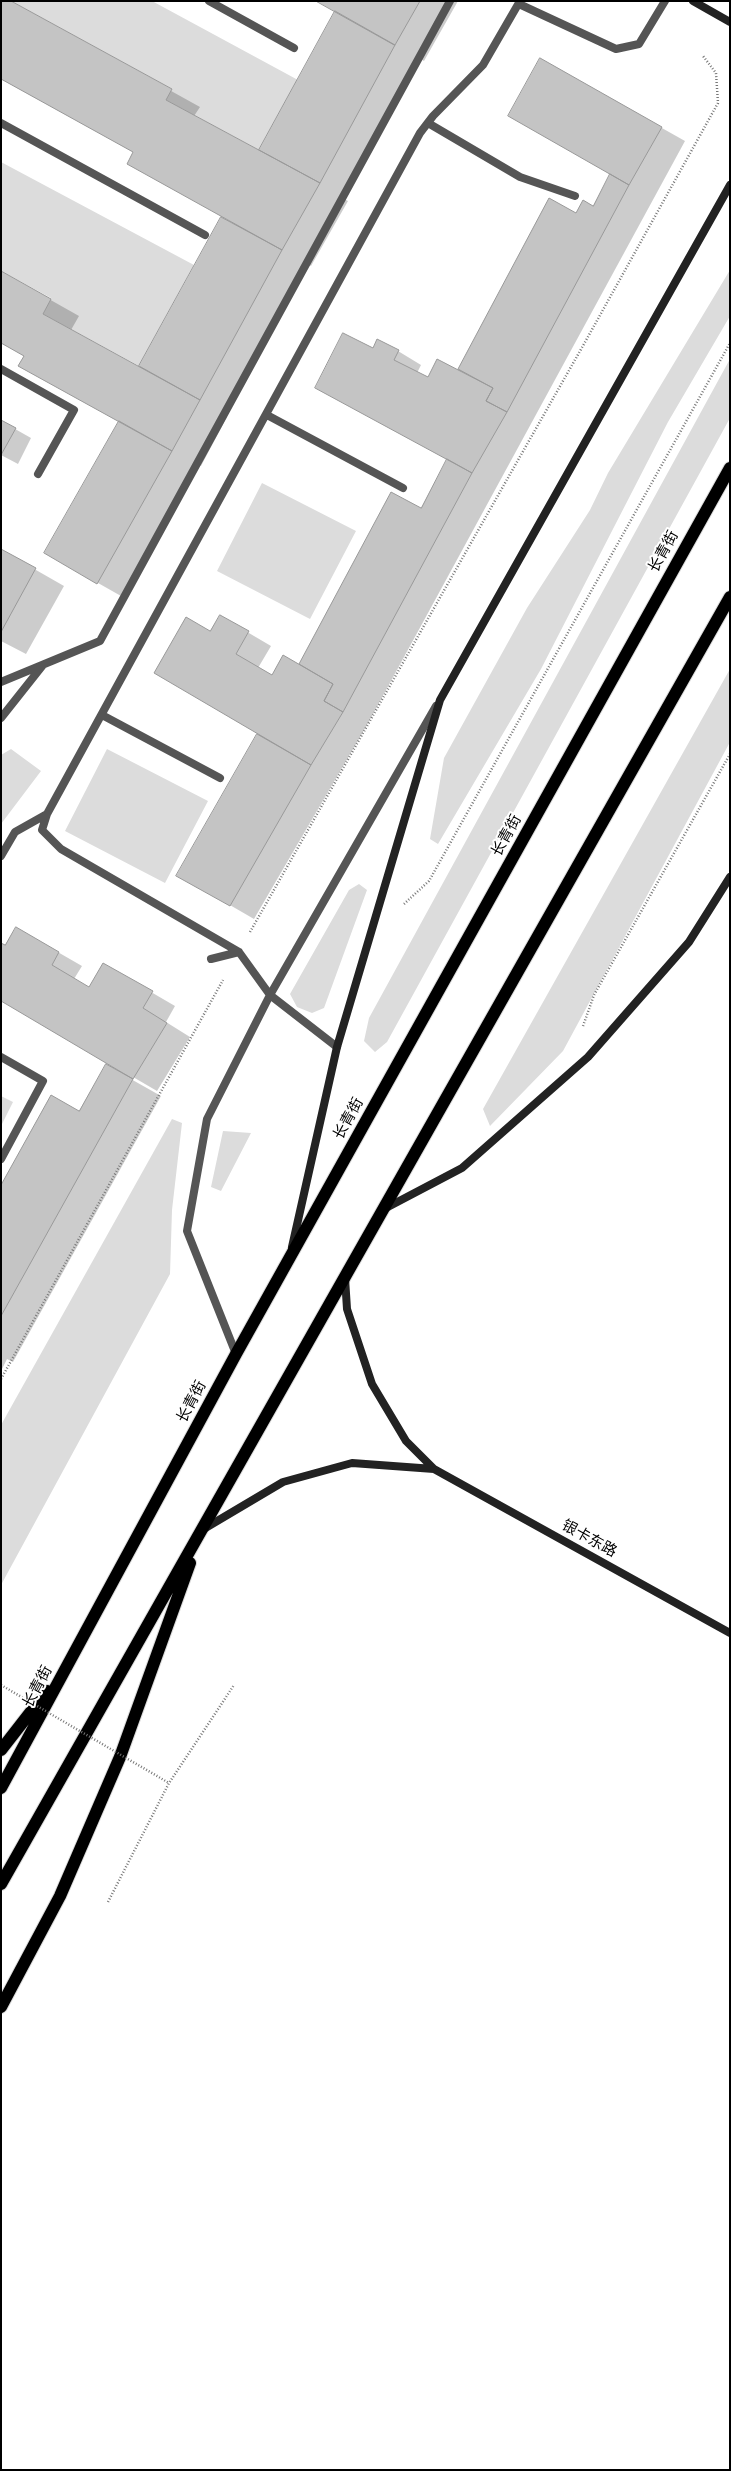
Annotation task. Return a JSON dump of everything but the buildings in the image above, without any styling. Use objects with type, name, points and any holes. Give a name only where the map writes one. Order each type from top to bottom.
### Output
[{"type":"highway","name":"长青街","points":[[1,1788],[236,1354],[730,468]]},
{"type":"highway","points":[[1,1884],[730,597]]},
{"type":"highway","points":[[1,2007],[60,1896],[120,1757],[201,1531]]},
{"type":"highway","points":[[1,1750],[68,1664]]},
{"type":"street","points":[[693,1],[730,22]]},
{"type":"street","points":[[289,1259],[337,1047],[440,700],[730,186]]},
{"type":"street","points":[[383,1210],[462,1168],[588,1057],[689,942],[730,877]]},
{"type":"street","points":[[345,1277],[347,1309],[372,1384],[406,1441],[434,1469]]},
{"type":"street","points":[[201,1531],[283,1482],[352,1463],[434,1469]]},
{"type":"street","name":"银卡东路","points":[[434,1469],[730,1633]]},
{"type":"lane","points":[[208,1],[294,48]]},
{"type":"lane","points":[[1,682],[100,641],[450,1]]},
{"type":"lane","points":[[337,1047],[270,995],[239,952],[61,849],[42,830],[47,814],[428,123],[483,65],[519,2],[616,49],[639,44],[665,1]]},
{"type":"lane","points":[[1,123],[205,235]]},
{"type":"lane","points":[[428,123],[520,177],[575,196]]},
{"type":"lane","points":[[1,369],[74,410],[38,474]]},
{"type":"lane","points":[[267,415],[403,488]]},
{"type":"lane","points":[[1,718],[44,665]]},
{"type":"lane","points":[[236,1354],[187,1231],[207,1119],[270,995],[440,700]]},
{"type":"lane","points":[[102,715],[220,778]]},
{"type":"lane","points":[[1,856],[15,832],[47,814]]},
{"type":"lane","points":[[212,958],[239,952]]},
{"type":"lane","points":[[1,1057],[43,1081],[1,1159]]},
{"type":"path","points":[[1,1379],[239,952],[584,344],[718,103],[716,72],[703,56]]},
{"type":"path","points":[[402,906],[429,881],[730,344]]},
{"type":"path","points":[[581,1029],[594,995],[730,754]]},
{"type":"path","points":[[1,1685],[169,1783]]},
{"type":"path","points":[[108,1902],[169,1783],[234,1685]]},
{"type":"shaded area","points":[[11,1],[152,1],[298,80],[259,150],[166,100],[172,89]]},
{"type":"shaded area","points":[[1,162],[194,265],[139,366],[43,314],[51,298],[1,271]]},
{"type":"shaded area","points":[[730,270],[730,316],[668,422],[541,669],[438,844],[430,839],[444,758],[527,608],[590,510],[608,473]]},
{"type":"shaded area","points":[[730,359],[730,418],[387,1042],[375,1052],[364,1041],[369,1018]]},
{"type":"shaded area","points":[[262,483],[356,531],[310,619],[217,571]]},
{"type":"shaded area","points":[[730,669],[730,742],[563,1051],[490,1126],[483,1109]]},
{"type":"shaded area","points":[[11,749],[41,771],[1,824],[1,755]]},
{"type":"shaded area","points":[[107,749],[208,801],[165,883],[65,831]]},
{"type":"shaded area","points":[[359,884],[367,890],[324,1008],[312,1013],[297,1007],[290,994],[349,890]]},
{"type":"shaded area","points":[[1,1096],[13,1102],[1,1126]]},
{"type":"shaded area","points":[[172,1119],[182,1123],[172,1210],[170,1274],[1,1585],[1,1425]]},
{"type":"shaded area","points":[[223,1131],[251,1133],[221,1191],[211,1187]]}]
